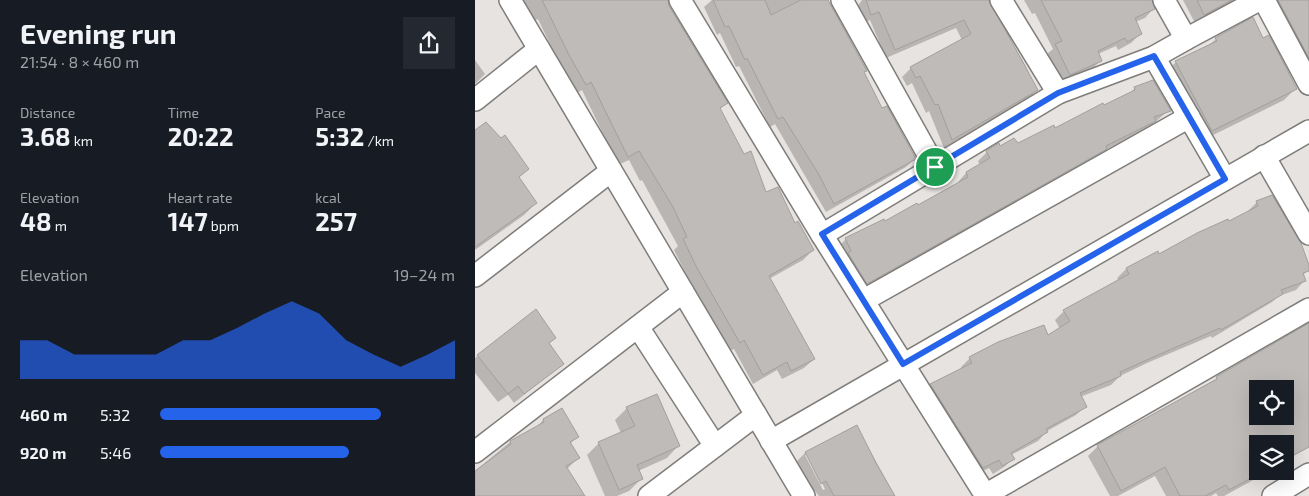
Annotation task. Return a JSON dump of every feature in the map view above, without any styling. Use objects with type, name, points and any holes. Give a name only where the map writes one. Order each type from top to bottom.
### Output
[{"type":"street","points":[[510,0],[804,496]]},
{"type":"street","points":[[681,0],[822,234],[985,495],[1309,309]]},
{"type":"street","points":[[843,0],[935,167]]},
{"type":"street","points":[[1001,0],[1058,93]]},
{"type":"street","points":[[1164,0],[1186,39]]},
{"type":"street","points":[[822,234],[1058,93],[1154,56],[1259,0]]},
{"type":"street","points":[[1264,0],[1309,84]]},
{"type":"street","points":[[475,100],[539,49]]},
{"type":"street","points":[[1154,56],[1225,179]]},
{"type":"street","points":[[864,300],[1189,117]]},
{"type":"street","points":[[771,442],[1309,131]]},
{"type":"street","points":[[1264,156],[1309,234]]},
{"type":"street","points":[[475,276],[611,171]]},
{"type":"street","points":[[475,452],[683,292]]},
{"type":"street","points":[[638,327],[715,446]]},
{"type":"street","points":[[649,496],[756,415]]},
{"type":"street","points":[[1273,496],[1309,474]]},
{"type":"building","points":[[542,0],[668,0],[669,6],[728,103],[720,108],[744,154],[751,151],[766,192],[778,187],[795,223],[798,221],[814,250],[769,276],[815,359],[791,371],[787,362],[763,375],[744,340],[740,343],[697,268],[683,239],[687,237],[673,207],[639,151],[628,157],[591,82],[586,85]]},
{"type":"building","points":[[713,0],[765,0],[771,15],[801,0],[828,0],[867,71],[864,72],[882,108],[887,106],[916,159],[834,204],[818,173],[783,117],[778,119],[747,58],[745,60],[729,26],[725,27]]},
{"type":"building","points":[[866,0],[989,0],[1038,90],[952,140],[938,104],[935,105],[920,76],[916,78],[910,67],[971,34],[964,20],[895,50],[879,12],[871,15]]},
{"type":"building","points":[[1041,0],[1152,0],[1155,9],[1135,18],[1142,34],[1127,42],[1125,38],[1098,51],[1102,61],[1070,75],[1055,44],[1062,41]]},
{"type":"building","points":[[1197,0],[1232,0],[1204,15]]},
{"type":"building","points":[[1278,0],[1309,0],[1309,58]]},
{"type":"building","points":[[1253,17],[1263,38],[1269,35],[1297,89],[1212,131],[1175,61],[1217,41],[1215,38]]},
{"type":"building","points":[[1153,80],[1171,111],[1154,117],[1156,121],[1106,146],[1107,149],[867,284],[848,253],[851,251],[845,238],[884,219],[885,221],[917,203],[918,205],[968,177],[966,172],[990,158],[986,151],[999,143],[1000,146],[1014,138],[1018,143],[1054,125],[1055,128],[1103,103],[1104,105],[1135,90],[1134,87]]},
{"type":"building","points":[[486,122],[501,138],[505,135],[529,169],[519,177],[537,203],[475,247],[475,130]]},
{"type":"building","points":[[1272,195],[1301,243],[1309,265],[1309,271],[1303,273],[1306,281],[1281,290],[1283,294],[1221,330],[1220,328],[1158,355],[1120,372],[1121,376],[1080,393],[1087,407],[1046,429],[1048,432],[1011,453],[1015,459],[1002,466],[999,460],[983,468],[930,384],[972,363],[969,357],[998,342],[1044,325],[1048,335],[1070,321],[1063,310],[1129,274],[1126,268],[1158,251],[1159,254],[1197,233],[1228,219],[1229,221],[1258,206],[1256,201]]},
{"type":"building","points":[[536,309],[556,338],[549,343],[564,364],[524,394],[518,386],[508,394],[477,355]]},
{"type":"building","points":[[1309,323],[1309,447],[1294,455],[1294,435],[1249,435],[1249,479],[1229,490],[1226,485],[1205,496],[1180,496],[1165,467],[1121,491],[1097,445],[1217,379],[1216,377]]},
{"type":"building","points":[[657,394],[680,446],[637,465],[643,479],[619,490],[598,442],[635,426],[626,407]]},
{"type":"building","points":[[562,408],[579,437],[570,442],[580,458],[566,466],[585,496],[475,496],[475,471],[511,444],[510,441],[544,422],[543,419]]},
{"type":"building","points":[[857,425],[895,496],[834,496],[826,481],[821,484],[805,452]]},
{"type":"route","points":[[1154,56],[1225,179],[903,364],[822,234],[935,167],[1058,93],[1154,56]]}]
